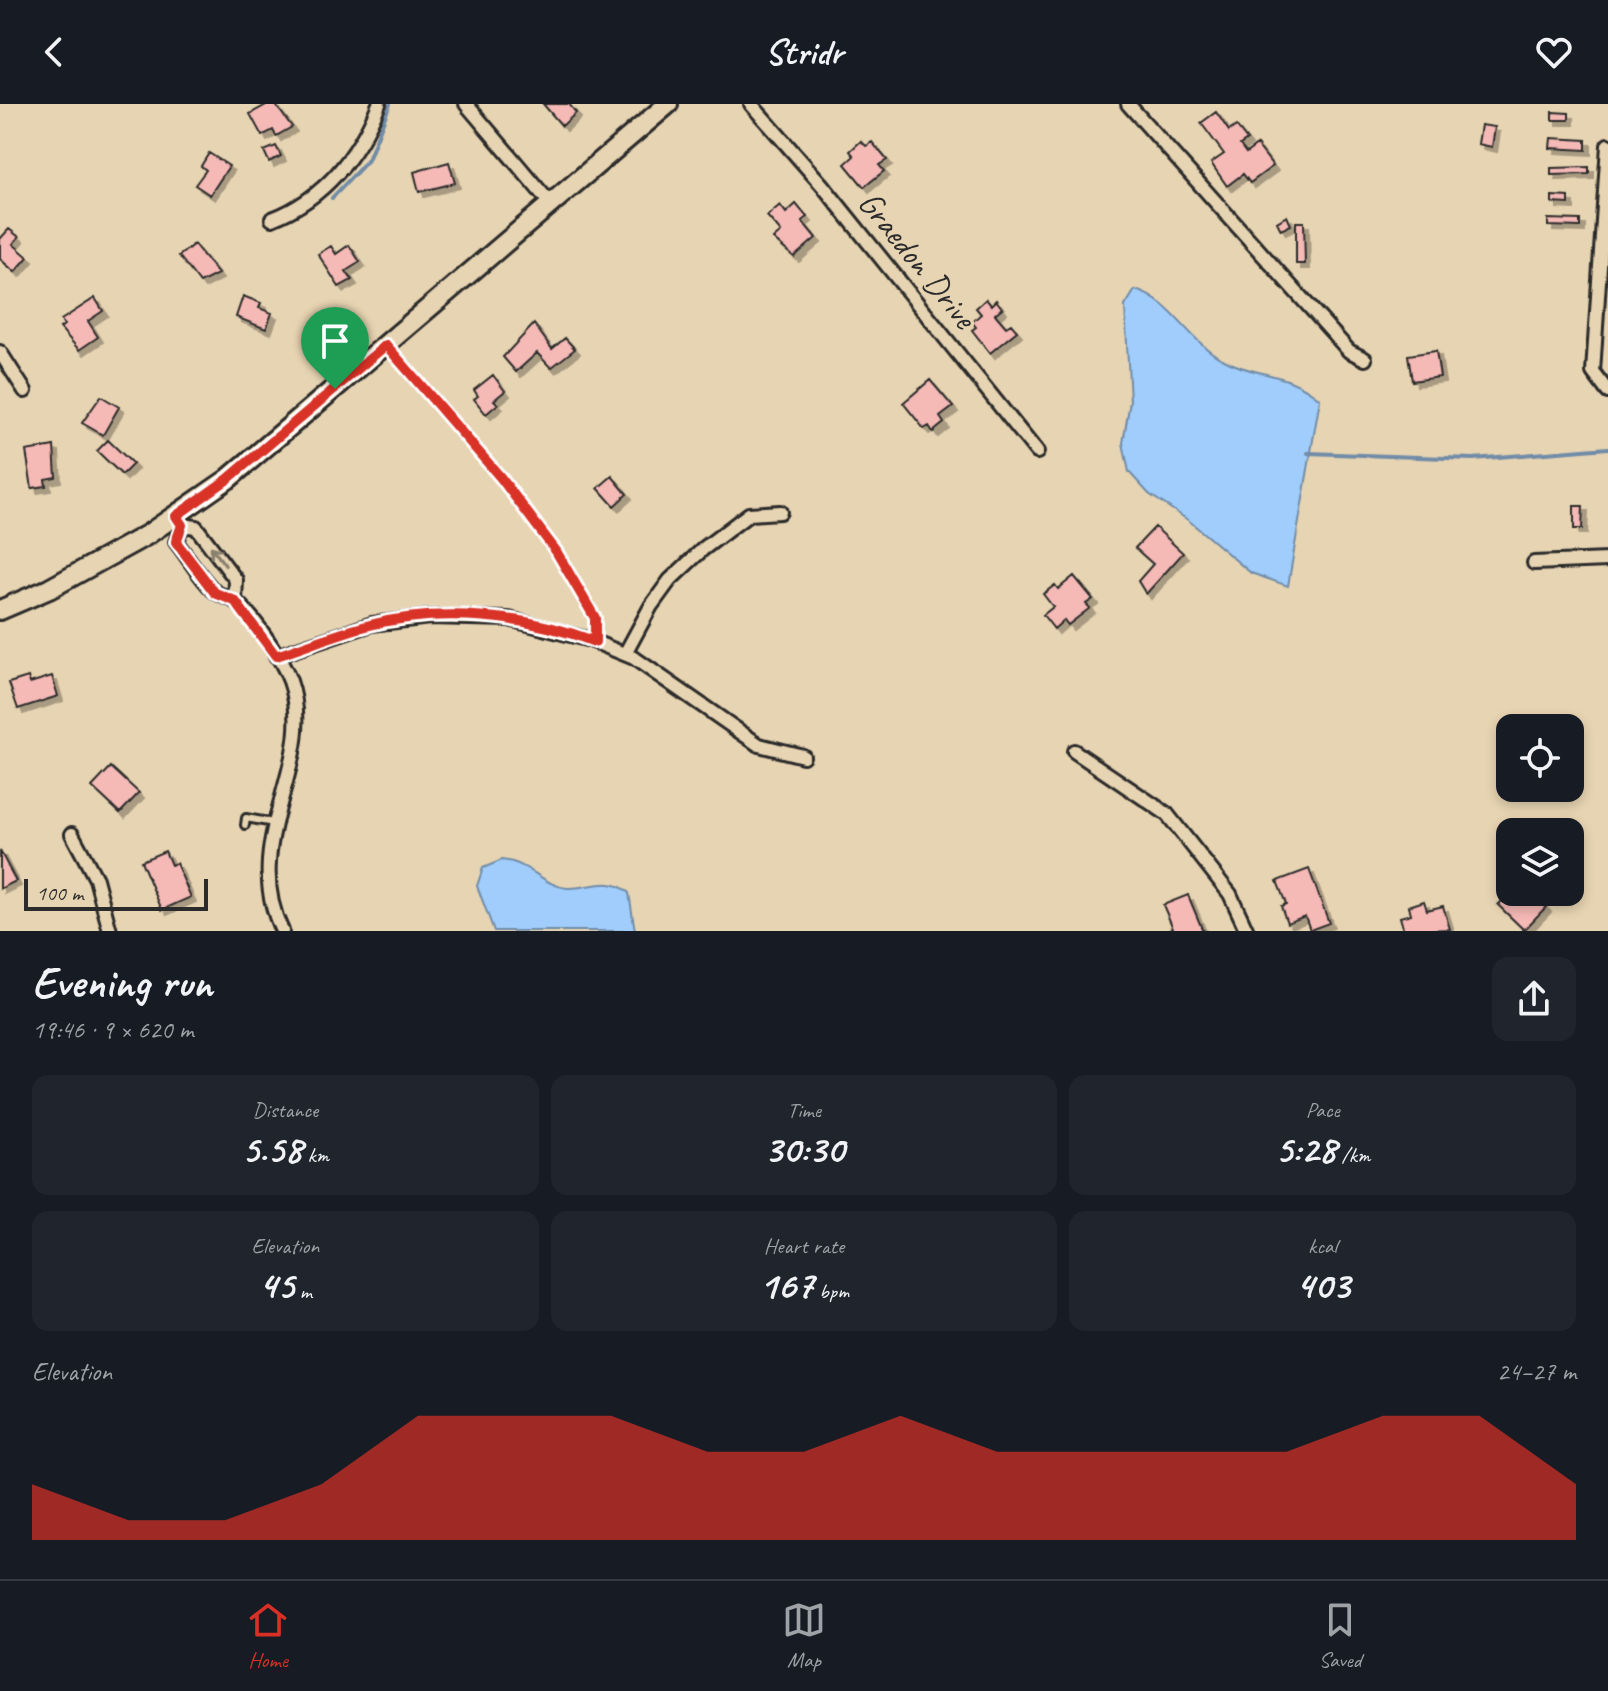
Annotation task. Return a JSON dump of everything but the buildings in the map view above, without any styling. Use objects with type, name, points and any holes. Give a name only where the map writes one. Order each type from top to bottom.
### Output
[{"type":"street","points":[[272,219],[294,211],[346,166],[370,127],[379,104]]},
{"type":"street","points":[[466,104],[550,203]]},
{"type":"street","points":[[0,610],[179,521],[668,104]]},
{"type":"street","name":"Graedon Drive","points":[[751,104],[823,186],[1037,452]]},
{"type":"street","points":[[1128,104],[1349,351],[1365,359]]},
{"type":"street","points":[[1608,145],[1593,372],[1608,392]]},
{"type":"street","points":[[0,352],[25,391]]},
{"type":"street","points":[[625,654],[651,606],[670,580],[703,549],[749,514],[780,512]]},
{"type":"street","points":[[179,521],[196,527],[236,580],[235,601]]},
{"type":"street","points":[[179,521],[176,542],[215,593],[235,601],[276,656],[289,681],[295,705],[294,742],[274,823],[267,893],[282,931]]},
{"type":"street","points":[[1534,563],[1608,560]]},
{"type":"street","points":[[276,656],[372,624],[430,617],[509,619],[595,642],[625,654],[759,745],[803,756]]},
{"type":"street","points":[[1074,751],[1167,814],[1230,894],[1247,931]]},
{"type":"street","points":[[72,834],[96,879],[110,931]]},
{"type":"lane","points":[[386,345],[550,541],[595,618],[595,642]]},
{"type":"lane","points":[[245,825],[246,818],[274,823]]},
{"type":"water","points":[[1135,290],[1159,302],[1222,359],[1295,383],[1320,399],[1288,586],[1251,573],[1188,520],[1149,494],[1129,472],[1123,443],[1130,401],[1125,306]]},
{"type":"water","points":[[502,860],[520,865],[551,883],[567,888],[607,884],[622,888],[629,893],[635,931],[494,931],[477,886],[483,868]]},
{"type":"waterway","points":[[332,198],[368,160],[390,104]]},
{"type":"waterway","points":[[1308,453],[1473,459],[1608,448]]},
{"type":"route","points":[[386,345],[537,523],[573,577],[595,618],[595,642],[509,619],[430,617],[372,624],[276,656],[235,601],[215,593],[176,542],[182,525],[176,516],[228,479],[335,389],[386,345]]}]
